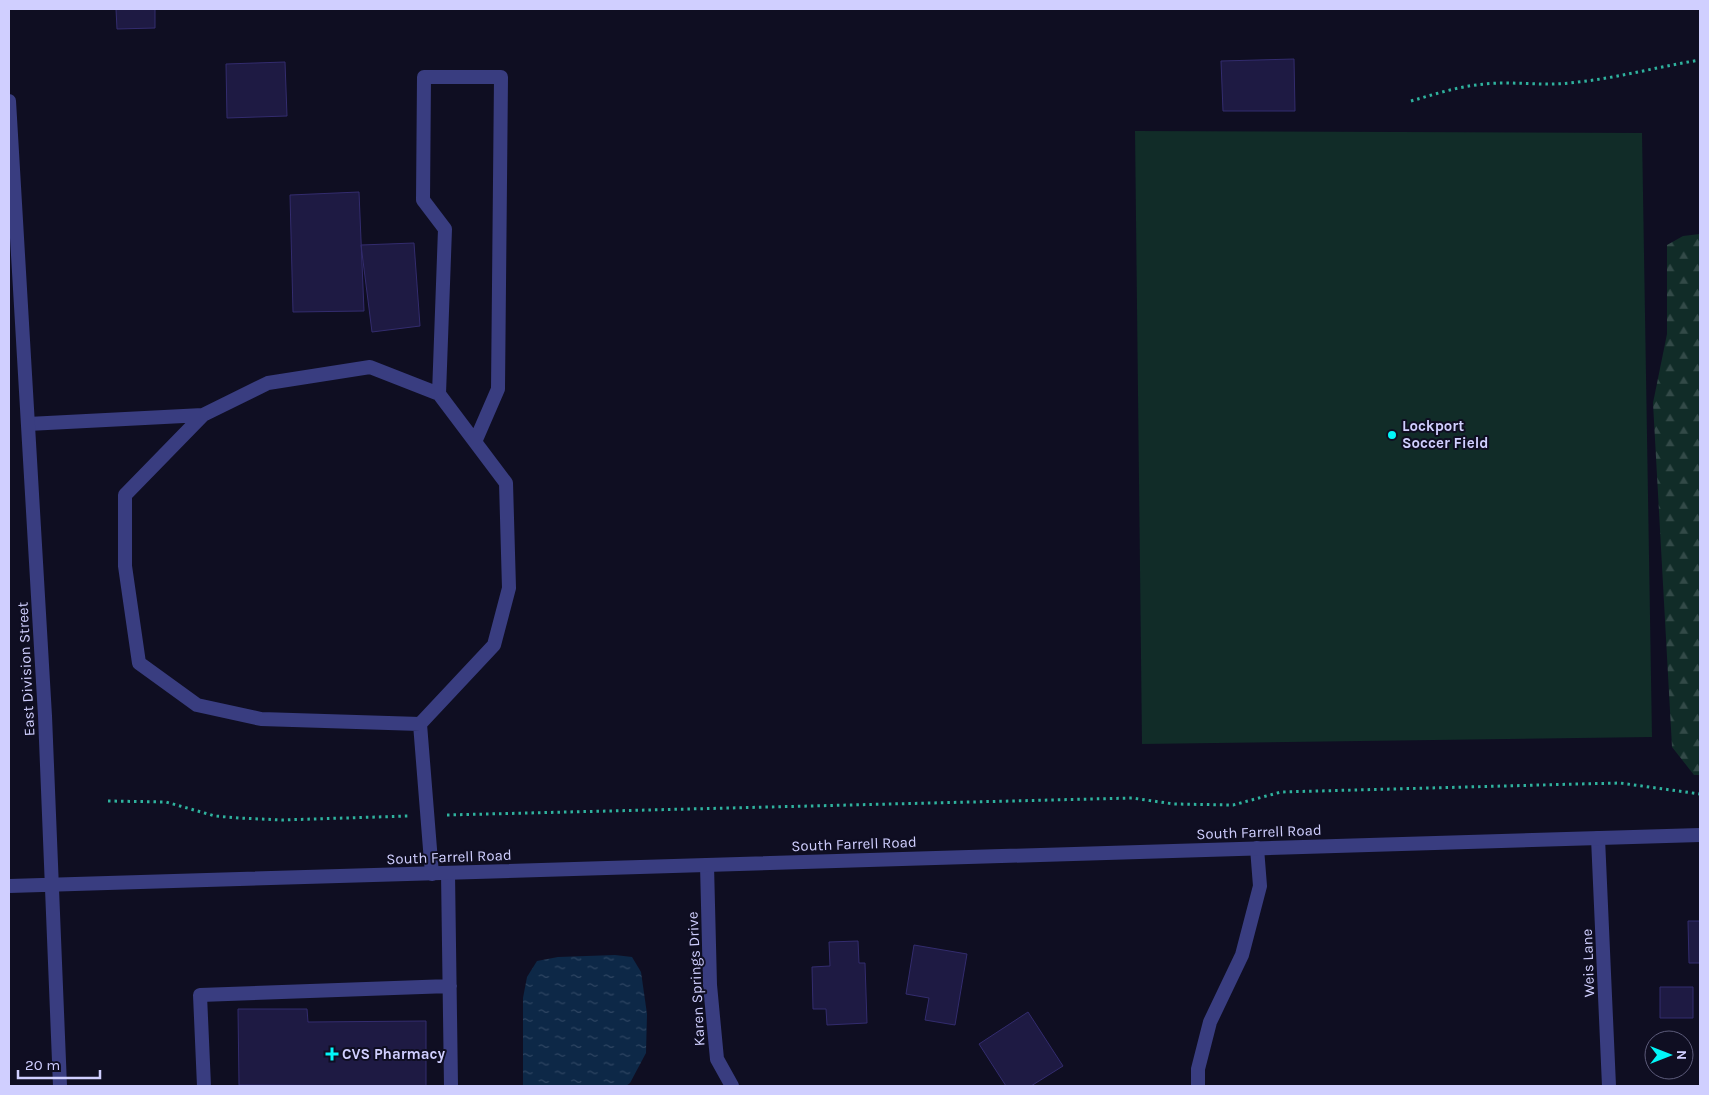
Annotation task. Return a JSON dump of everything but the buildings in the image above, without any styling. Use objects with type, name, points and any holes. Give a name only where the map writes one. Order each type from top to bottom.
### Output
[{"type":"street","points":[[440,394],[445,229],[423,200],[424,77],[501,77],[498,389],[475,442]]},
{"type":"street","name":"East Division Street","points":[[9,101],[45,716],[60,1086]]},
{"type":"street","points":[[420,724],[260,719],[197,705],[139,663],[125,566],[125,495],[204,415],[268,383],[370,367],[440,394],[506,482],[509,588],[494,644],[420,724],[432,874]]},
{"type":"street","points":[[28,424],[204,415]]},
{"type":"street","name":"South Farrell Road","points":[[9,886],[1700,835]]},
{"type":"street","name":"Weis Lane","points":[[1598,838],[1609,1086]]},
{"type":"street","points":[[1198,1086],[1198,1069],[1210,1022],[1242,955],[1258,895],[1260,886],[1257,848]]},
{"type":"street","name":"Karen Springs Drive","points":[[707,865],[710,985],[717,1059],[732,1086]]},
{"type":"street","points":[[448,873],[451,1086]]},
{"type":"street","points":[[204,1086],[200,996],[450,986]]},
{"type":"path","points":[[1411,101],[1448,90],[1486,84],[1567,83],[1617,77],[1666,65],[1700,60]]},
{"type":"path","points":[[108,801],[166,802],[214,816],[282,820],[1132,798],[1174,804],[1233,805],[1281,792],[1620,783],[1700,794]]},
{"type":"green space","name":"Lockport Soccer Field","points":[[1135,131],[1642,133],[1652,737],[1142,744]]},
{"type":"green space","points":[[1700,234],[1700,775],[1694,775],[1672,747],[1653,403],[1667,334],[1667,245],[1683,236]]},
{"type":"water","points":[[615,955],[632,957],[641,972],[647,1014],[646,1053],[630,1083],[626,1086],[523,1086],[523,998],[527,977],[537,961],[558,957]]},
{"type":"place","name":"Lockport Soccer Field","points":[[1392,435]]},
{"type":"place","name":"CVS Pharmacy","points":[[332,1054]]}]
